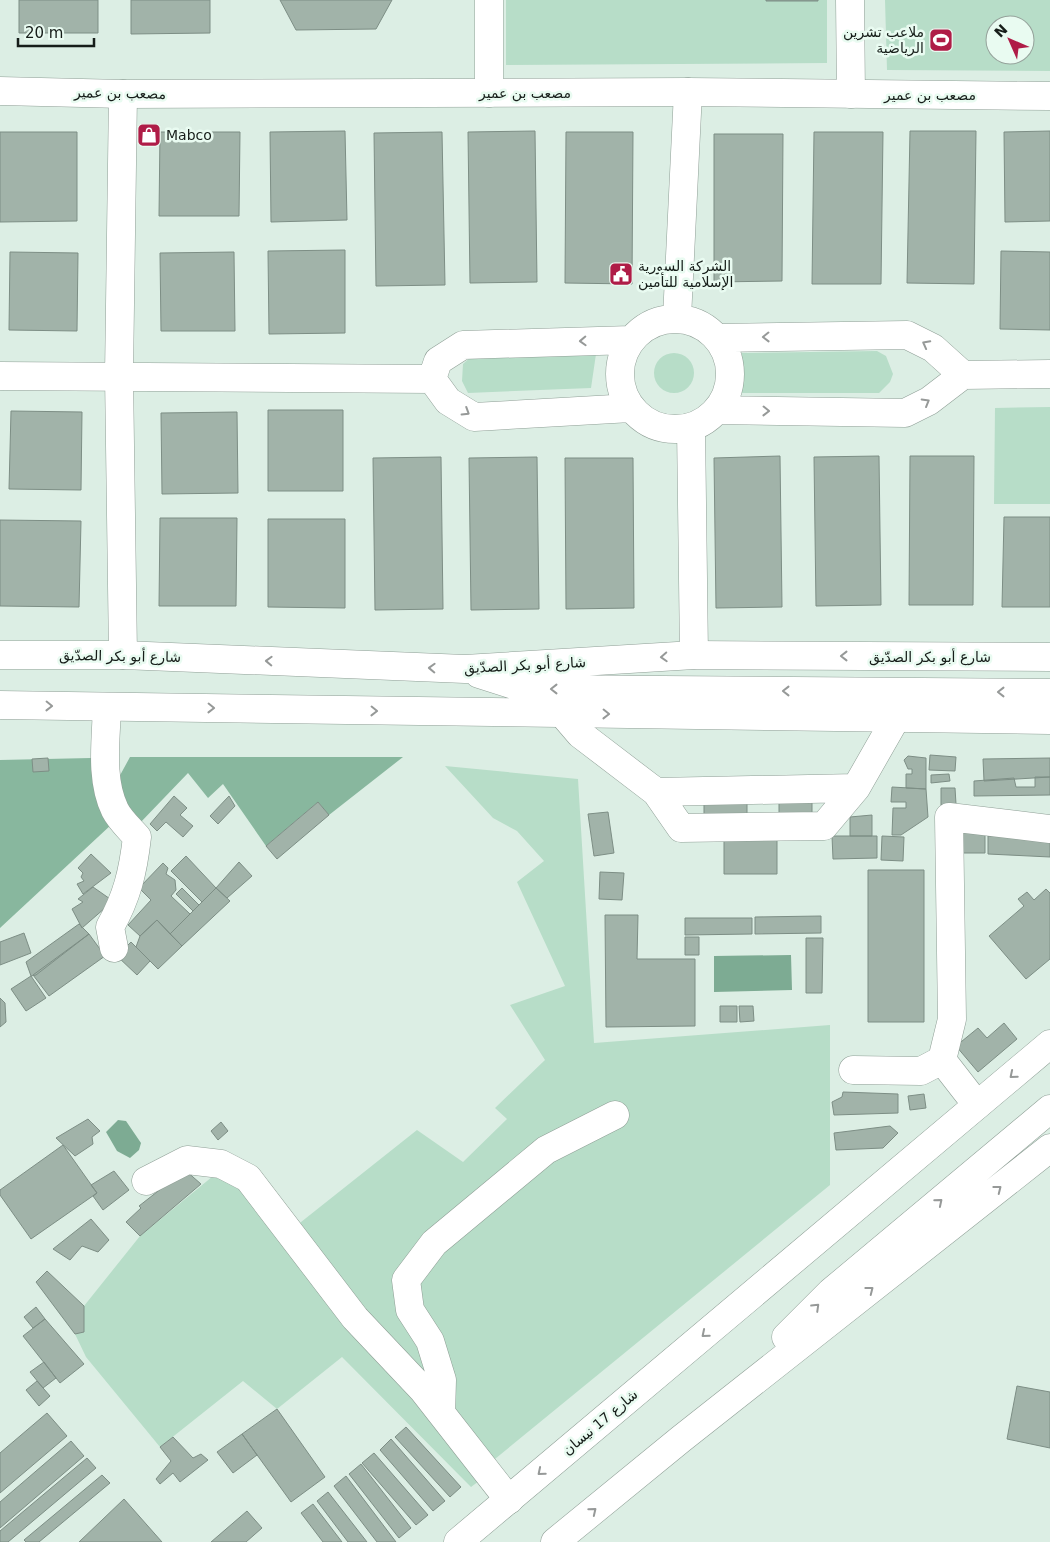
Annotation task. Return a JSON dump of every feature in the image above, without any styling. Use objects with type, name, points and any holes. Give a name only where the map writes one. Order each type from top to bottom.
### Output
[{"type":"main road","points":[[489,0],[489,93]]},
{"type":"main road","points":[[850,0],[851,94]]},
{"type":"main road","name":"مصعب بن عمير","points":[[0,91],[123,94],[688,92],[1050,96]]},
{"type":"main road","points":[[677,318],[688,92]]},
{"type":"main road","points":[[123,94],[119,375],[123,655]]},
{"type":"main road","points":[[677,318],[692,321],[706,328],[718,338],[726,351],[730,366],[730,382],[726,397],[717,410],[705,420],[691,427],[674,430],[658,427],[644,420],[631,408],[623,392],[620,374],[622,356],[632,340],[644,328],[660,320],[677,318]]},
{"type":"main road","points":[[718,338],[907,334],[933,348],[963,375]]},
{"type":"main road","points":[[432,379],[438,360],[463,345],[632,340]]},
{"type":"main road","points":[[717,410],[905,413],[929,401],[963,375],[1050,374]]},
{"type":"main road","points":[[0,376],[119,375],[432,379]]},
{"type":"main road","points":[[432,379],[448,401],[474,417],[631,408]]},
{"type":"main road","points":[[691,427],[694,655]]},
{"type":"main road","name":"شارع أبو بكر الصدّيق","points":[[0,655],[123,655],[465,669],[694,655],[1050,657]]},
{"type":"main road","points":[[465,669],[526,689],[1050,693]]},
{"type":"main road","points":[[0,705],[1050,720]]},
{"type":"main road","points":[[107,707],[105,760],[108,787],[115,811],[137,837],[134,870],[126,896],[110,927],[114,948]]},
{"type":"main road","points":[[562,713],[580,734],[656,792],[681,828],[824,826],[856,788],[896,718]]},
{"type":"main road","points":[[656,792],[856,788]]},
{"type":"main road","points":[[853,1070],[921,1071],[942,1060],[952,1019],[949,817],[1050,829]]},
{"type":"main road","points":[[743,1302],[1050,1044]]},
{"type":"main road","points":[[942,1060],[977,1105]]},
{"type":"main road","points":[[743,1302],[1050,1069]]},
{"type":"main road","points":[[681,1439],[831,1292],[1050,1109]]},
{"type":"main road","points":[[441,1412],[442,1380],[430,1341],[410,1310],[406,1280],[434,1242],[546,1150],[615,1115]]},
{"type":"main road","points":[[555,1542],[681,1439],[1050,1148]]},
{"type":"main road","points":[[146,1181],[187,1160],[221,1164],[248,1178],[355,1318],[423,1390],[509,1500]]},
{"type":"main road","name":"شارع 17 نيسان","points":[[458,1542],[743,1302]]},
{"type":"shaded area","points":[[506,0],[827,0],[827,63],[506,65]]},
{"type":"shaded area","name":"ملاعب تشرين الرياضية","points":[[885,0],[1050,0],[1050,71],[887,70]]},
{"type":"shaded area","points":[[877,351],[886,356],[893,374],[890,382],[879,393],[740,393],[742,353]]},
{"type":"shaded area","points":[[678,353],[685,356],[691,362],[694,373],[693,381],[685,390],[678,393],[670,393],[663,390],[655,381],[654,369],[657,362],[666,354]]},
{"type":"shaded area","points":[[596,354],[591,388],[468,393],[462,381],[463,364],[472,356]]},
{"type":"shaded area","points":[[1050,407],[1050,504],[994,504],[995,408]]},
{"type":"shaded area","points":[[130,757],[403,757],[329,815],[318,802],[266,846],[223,784],[208,798],[188,773],[139,824],[129,814],[118,779]]},
{"type":"shaded area","points":[[91,758],[112,824],[0,928],[0,760]]},
{"type":"shaded area","points":[[445,766],[578,779],[594,1043],[830,1025],[830,1185],[490,1463],[296,1226],[417,1130],[463,1162],[507,1119],[495,1108],[545,1060],[510,1005],[565,986],[517,882],[544,861],[517,831],[493,818]]},
{"type":"shaded area","points":[[791,955],[792,990],[714,992],[714,956]]},
{"type":"shaded area","points":[[118,1120],[126,1121],[141,1143],[139,1150],[130,1158],[117,1151],[106,1132]]},
{"type":"shaded area","points":[[218,1172],[246,1188],[483,1478],[471,1487],[342,1357],[277,1409],[243,1381],[160,1447],[86,1357],[75,1334],[84,1332],[84,1306],[140,1236]]},
{"type":"building","points":[[19,0],[98,0],[98,33],[19,33]]},
{"type":"building","points":[[131,0],[210,0],[210,33],[131,34]]},
{"type":"building","points":[[280,0],[392,0],[376,29],[296,30]]},
{"type":"building","points":[[818,0],[818,1],[766,1]]},
{"type":"building","points":[[345,131],[347,220],[271,222],[270,132]]},
{"type":"building","points":[[535,131],[537,282],[470,283],[468,132]]},
{"type":"building","points":[[910,131],[976,131],[974,284],[907,283]]},
{"type":"building","points":[[1050,131],[1050,221],[1005,222],[1004,132]]},
{"type":"building","points":[[0,132],[77,132],[77,221],[0,222]]},
{"type":"building","points":[[160,132],[240,132],[239,216],[159,216]]},
{"type":"building","points":[[442,132],[445,285],[376,286],[374,133]]},
{"type":"building","points":[[566,132],[633,132],[632,284],[565,283]]},
{"type":"building","points":[[814,132],[883,132],[881,284],[812,284]]},
{"type":"building","points":[[714,134],[783,134],[782,281],[714,282]]},
{"type":"building","points":[[345,250],[345,333],[269,334],[268,251]]},
{"type":"building","points":[[1001,251],[1050,252],[1050,330],[1000,329]]},
{"type":"building","points":[[10,252],[78,253],[77,331],[9,330]]},
{"type":"building","points":[[234,252],[235,331],[161,331],[160,253]]},
{"type":"building","points":[[268,410],[343,410],[343,491],[268,491]]},
{"type":"building","points":[[11,411],[82,412],[81,490],[9,489]]},
{"type":"building","points":[[237,412],[238,493],[162,494],[161,413]]},
{"type":"building","points":[[780,456],[782,607],[716,608],[714,458]]},
{"type":"building","points":[[879,456],[881,605],[816,606],[814,457]]},
{"type":"building","points":[[910,456],[974,456],[973,605],[909,605]]},
{"type":"building","points":[[441,457],[443,609],[375,610],[373,458]]},
{"type":"building","points":[[537,457],[539,609],[471,610],[469,458]]},
{"type":"building","points":[[565,458],[633,458],[634,608],[566,609]]},
{"type":"building","points":[[1004,517],[1050,517],[1050,607],[1002,607]]},
{"type":"building","points":[[160,518],[237,518],[236,606],[159,606]]},
{"type":"building","points":[[268,519],[345,519],[345,608],[268,607]]},
{"type":"building","points":[[0,520],[81,521],[79,607],[0,606]]},
{"type":"building","points":[[930,755],[956,757],[955,771],[929,770]]},
{"type":"building","points":[[908,756],[926,758],[926,789],[906,788],[906,774],[912,774],[912,769],[908,769],[904,760]]},
{"type":"building","points":[[48,758],[49,771],[33,772],[32,759]]},
{"type":"building","points":[[1050,758],[1050,777],[984,781],[983,759]]},
{"type":"building","points":[[949,774],[950,781],[931,783],[931,775]]},
{"type":"building","points":[[1035,777],[1050,777],[1050,795],[974,796],[974,781],[1014,778],[1016,787],[1035,787]]},
{"type":"building","points":[[892,787],[926,789],[928,817],[901,835],[892,835],[893,808],[906,808],[906,802],[891,802]]},
{"type":"building","points":[[941,788],[955,788],[956,804],[941,805]]},
{"type":"building","points":[[174,796],[187,808],[180,815],[193,826],[183,837],[166,822],[157,831],[150,824]]},
{"type":"building","points":[[229,796],[235,806],[218,824],[210,816]]},
{"type":"building","points":[[704,799],[747,799],[747,814],[704,814]]},
{"type":"building","points":[[812,799],[812,813],[779,814],[779,800]]},
{"type":"building","points":[[318,802],[329,815],[277,859],[266,846]]},
{"type":"building","points":[[608,812],[614,853],[594,856],[588,814]]},
{"type":"building","points":[[872,815],[872,836],[850,836],[850,817]]},
{"type":"building","points":[[962,831],[985,831],[985,853],[962,853]]},
{"type":"building","points":[[832,836],[877,836],[877,858],[833,859]]},
{"type":"building","points":[[882,836],[904,837],[903,861],[881,860]]},
{"type":"building","points":[[988,836],[1050,838],[1050,857],[988,854]]},
{"type":"building","points":[[724,837],[777,837],[777,874],[724,874]]},
{"type":"building","points":[[91,854],[111,873],[83,894],[77,884],[84,881],[81,877],[83,873],[78,868]]},
{"type":"building","points":[[186,856],[216,888],[202,902],[171,871]]},
{"type":"building","points":[[239,862],[252,876],[227,898],[216,888]]},
{"type":"building","points":[[163,863],[168,868],[166,874],[175,880],[176,890],[171,896],[190,914],[170,934],[157,920],[140,936],[128,925],[151,900],[139,888]]},
{"type":"building","points":[[868,870],[924,870],[924,1022],[868,1022]]},
{"type":"building","points":[[600,872],[624,873],[622,900],[599,899]]},
{"type":"building","points":[[93,887],[113,901],[82,928],[72,909],[83,902],[78,899]]},
{"type":"building","points":[[182,888],[199,905],[193,911],[176,894]]},
{"type":"building","points":[[216,888],[230,901],[182,946],[170,934]]},
{"type":"building","points":[[1046,889],[1050,893],[1050,959],[1026,979],[989,936],[1024,906],[1018,899],[1027,892],[1034,900]]},
{"type":"building","points":[[605,915],[638,915],[637,959],[695,959],[695,1026],[606,1027]]},
{"type":"building","points":[[821,916],[821,933],[755,934],[755,917]]},
{"type":"building","points":[[685,918],[752,918],[752,934],[685,935]]},
{"type":"building","points":[[157,920],[182,946],[158,969],[136,947],[140,936]]},
{"type":"building","points":[[79,924],[89,934],[36,975],[31,976],[26,962]]},
{"type":"building","points":[[24,933],[31,953],[0,965],[0,942]]},
{"type":"building","points":[[89,934],[105,956],[49,996],[33,975]]},
{"type":"building","points":[[685,937],[699,937],[699,955],[685,955]]},
{"type":"building","points":[[806,938],[823,938],[822,993],[806,993]]},
{"type":"building","points":[[131,942],[150,961],[137,975],[117,956]]},
{"type":"building","points":[[31,976],[46,998],[26,1011],[11,989]]},
{"type":"building","points":[[0,998],[5,1003],[6,1022],[0,1027]]},
{"type":"building","points":[[720,1006],[737,1006],[737,1022],[720,1022]]},
{"type":"building","points":[[739,1006],[753,1006],[754,1021],[740,1022]]},
{"type":"building","points":[[1004,1023],[1017,1039],[978,1072],[956,1046],[978,1028],[987,1038]]},
{"type":"building","points":[[843,1092],[898,1094],[898,1113],[834,1115],[832,1102],[842,1097]]},
{"type":"building","points":[[924,1094],[926,1108],[910,1110],[908,1096]]},
{"type":"building","points":[[88,1119],[100,1131],[92,1137],[93,1144],[75,1156],[56,1138]]},
{"type":"building","points":[[221,1122],[228,1131],[218,1140],[211,1131]]},
{"type":"building","points":[[890,1126],[898,1133],[883,1148],[836,1150],[834,1133]]},
{"type":"building","points":[[63,1145],[97,1193],[31,1239],[0,1195],[0,1190]]},
{"type":"building","points":[[185,1170],[201,1184],[140,1236],[126,1222],[141,1208],[139,1206]]},
{"type":"building","points":[[114,1171],[129,1190],[103,1210],[93,1196],[97,1193],[91,1185]]},
{"type":"building","points":[[91,1219],[109,1240],[98,1252],[82,1246],[70,1260],[53,1249]]},
{"type":"building","points":[[47,1271],[84,1306],[84,1332],[75,1334],[36,1282]]},
{"type":"building","points":[[36,1307],[45,1319],[33,1328],[24,1317]]},
{"type":"building","points":[[45,1319],[84,1364],[60,1383],[23,1336]]},
{"type":"building","points":[[44,1362],[56,1378],[43,1388],[30,1372]]},
{"type":"building","points":[[37,1381],[50,1396],[39,1406],[26,1390]]},
{"type":"building","points":[[1017,1386],[1050,1392],[1050,1448],[1007,1439]]},
{"type":"building","points":[[277,1409],[325,1477],[291,1502],[242,1434]]},
{"type":"building","points":[[47,1413],[67,1436],[0,1493],[0,1453]]},
{"type":"building","points":[[406,1427],[461,1487],[450,1497],[395,1437]]},
{"type":"building","points":[[242,1434],[257,1455],[233,1473],[217,1452]]},
{"type":"building","points":[[173,1437],[193,1458],[201,1454],[208,1460],[180,1482],[173,1473],[160,1484],[156,1479],[171,1461],[160,1447]]},
{"type":"building","points":[[391,1439],[445,1501],[433,1511],[380,1450]]},
{"type":"building","points":[[71,1441],[84,1456],[0,1528],[0,1502]]},
{"type":"building","points":[[374,1453],[428,1515],[416,1525],[362,1463]]},
{"type":"building","points":[[87,1458],[96,1468],[8,1542],[0,1542],[0,1531]]},
{"type":"building","points":[[361,1464],[411,1528],[399,1538],[349,1474]]},
{"type":"building","points":[[102,1475],[110,1483],[39,1542],[26,1542],[24,1540]]},
{"type":"building","points":[[346,1476],[396,1542],[377,1542],[334,1486]]},
{"type":"building","points":[[328,1492],[367,1542],[348,1542],[317,1501]]},
{"type":"building","points":[[124,1499],[162,1542],[79,1542]]},
{"type":"building","points":[[313,1504],[342,1542],[323,1542],[301,1513]]},
{"type":"building","points":[[247,1511],[262,1528],[246,1542],[211,1542]]},
{"type":"place","name":"ملاعب تشرين الرياضية","points":[[941,40]]},
{"type":"place","name":"Mabco","points":[[149,135]]},
{"type":"place","name":"الشركة السورية الإسلامية للتأمين","points":[[621,274]]}]
